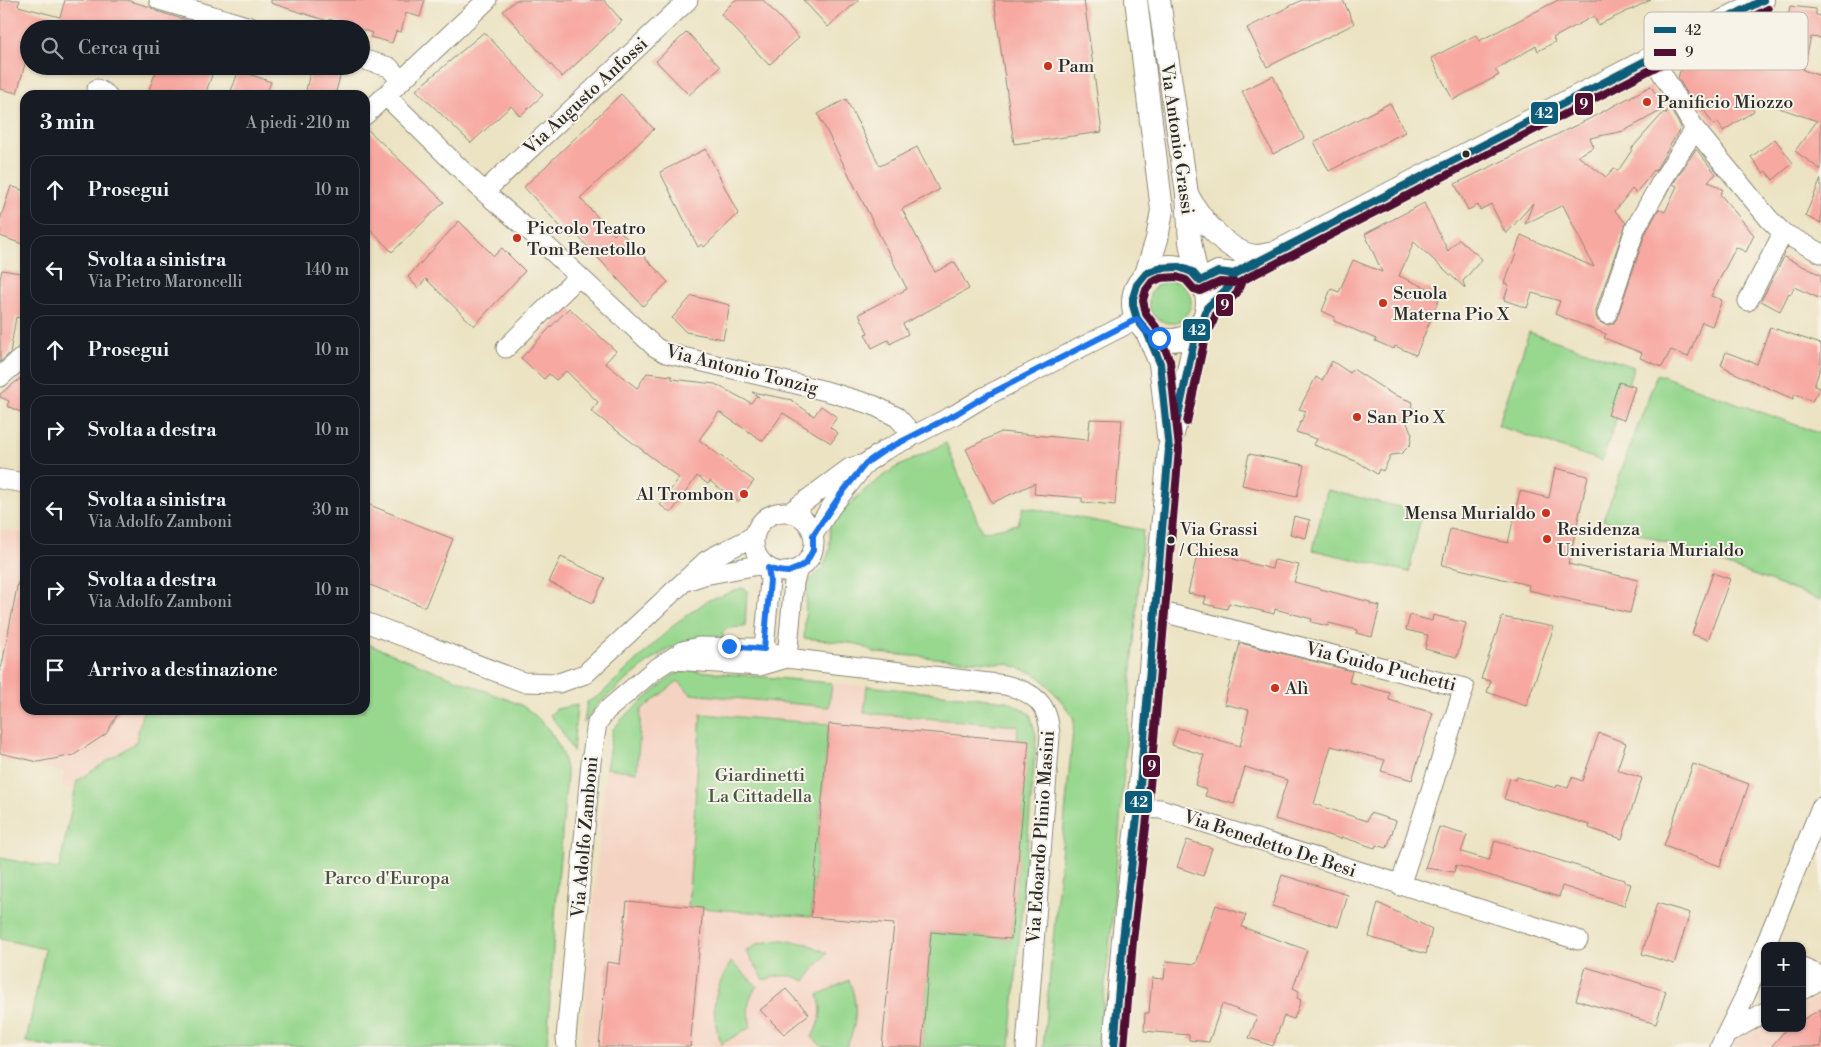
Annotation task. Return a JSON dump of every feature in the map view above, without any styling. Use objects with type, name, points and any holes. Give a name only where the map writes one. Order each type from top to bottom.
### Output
[{"type":"street","points":[[158,0],[226,20]]},
{"type":"street","points":[[370,110],[486,0]]},
{"type":"street","name":"Via Augusto Anfossi","points":[[484,192],[688,0]]},
{"type":"street","name":"Via Antonio Grassi","points":[[1136,0],[1162,210],[1157,239],[1146,274]]},
{"type":"street","name":"Via Antonio Grassi","points":[[1159,0],[1187,194],[1190,242],[1199,279]]},
{"type":"street","points":[[1740,12],[1763,0]]},
{"type":"street","points":[[370,62],[388,67],[400,81]]},
{"type":"street","points":[[1199,279],[1218,272],[1234,274],[1269,254],[1644,63]]},
{"type":"street","points":[[1660,70],[1695,129],[1769,219],[1783,233],[1821,253]]},
{"type":"street","name":"Via Antonio Tonzig","points":[[385,95],[484,192],[539,239],[655,347],[666,353],[826,391],[872,405],[897,417],[908,429],[909,439]]},
{"type":"street","points":[[1607,314],[1635,229],[1662,179],[1695,129]]},
{"type":"street","points":[[1187,194],[1204,221],[1229,244],[1243,252],[1257,256],[1269,254]]},
{"type":"street","points":[[1748,302],[1783,233]]},
{"type":"street","points":[[1142,325],[1159,338],[1173,340],[1186,336],[1197,328],[1202,322],[1207,308],[1206,294],[1199,279],[1186,269],[1172,266],[1159,268],[1146,274],[1135,291],[1133,305],[1142,325],[1160,363],[1169,449]]},
{"type":"street","points":[[1207,308],[1229,287],[1234,274]]},
{"type":"street","points":[[506,348],[578,277]]},
{"type":"street","points":[[813,535],[841,494],[866,463],[885,450],[956,414],[984,397],[1142,325]]},
{"type":"street","points":[[1114,1047],[1123,940],[1138,808],[1169,449],[1184,391],[1197,328]]},
{"type":"street","points":[[0,377],[20,359]]},
{"type":"street","points":[[788,513],[850,468],[866,463]]},
{"type":"street","points":[[0,479],[20,482]]},
{"type":"street","points":[[686,582],[704,575],[766,566],[783,572],[798,568],[806,563],[812,554],[814,545],[813,535],[804,520],[788,513],[778,513],[768,517],[760,525],[755,535],[756,551],[766,566],[770,580],[764,649]]},
{"type":"street","points":[[370,624],[523,682],[559,683],[585,674],[686,582],[706,561],[755,535]]},
{"type":"street","points":[[670,660],[760,666],[787,658],[794,582],[798,568]]},
{"type":"street","name":"Via Guido Puchetti","points":[[1154,610],[1464,688],[1400,886]]},
{"type":"street","name":"Via Adolfo Zamboni","points":[[567,1047],[566,1038],[594,732],[597,723],[606,711],[654,670],[683,651],[699,647],[729,646],[764,649]]},
{"type":"street","name":"Via Edoardo Plinio Masini","points":[[764,649],[787,658],[1006,685],[1018,688],[1035,697],[1046,711],[1050,736],[1026,1047]]},
{"type":"street","points":[[1767,942],[1821,807]]},
{"type":"street","name":"Via Benedetto De Besi","points":[[1138,808],[1161,809],[1400,886],[1578,940]]},
{"type":"street","points":[[1724,1041],[1761,956]]},
{"type":"street","points":[[1806,970],[1821,978],[1806,987]]},
{"type":"street","points":[[1724,1041],[1761,1015]]},
{"type":"shaded area","points":[[0,529],[20,532],[20,715],[142,715],[136,742],[77,781],[76,789],[62,786],[64,772],[0,760]]},
{"type":"shaded area","points":[[686,670],[935,692],[1008,701],[1030,714],[1036,741],[1010,1047],[581,1047],[606,768],[613,729],[626,715],[672,676]]},
{"type":"shaded area","points":[[1821,996],[1821,1047],[1730,1047],[1732,1043],[1761,1028],[1761,1032],[1806,1032],[1806,1004]]},
{"type":"green space","points":[[1170,281],[1185,287],[1191,302],[1185,317],[1170,323],[1155,317],[1149,302],[1155,287]]},
{"type":"green space","points":[[1529,332],[1634,367],[1602,461],[1498,426]]},
{"type":"green space","points":[[1657,374],[1821,434],[1821,600],[1603,520]]},
{"type":"green space","points":[[946,443],[982,532],[1018,524],[1023,507],[1143,530],[1112,922],[1098,1047],[1043,1047],[1074,719],[1063,703],[1042,679],[1033,673],[1008,664],[876,653],[858,644],[804,638],[807,583],[823,568],[830,549],[830,526],[843,510],[866,489],[893,469]]},
{"type":"green space","points":[[1327,490],[1422,512],[1409,572],[1313,550]]},
{"type":"green space","points":[[742,588],[747,590],[745,627],[729,628],[723,632],[723,641],[696,643],[670,648],[650,661],[599,703],[584,723],[587,702],[599,696],[677,622],[707,601]]},
{"type":"green space","name":"Parco d'Europa","points":[[370,645],[521,705],[530,711],[552,734],[562,753],[567,775],[555,916],[547,1047],[54,1047],[26,1042],[45,949],[0,939],[0,858],[59,869],[77,781],[136,742],[142,715],[370,715]]},
{"type":"green space","points":[[686,670],[832,683],[829,707],[691,694],[678,681],[641,710],[637,772],[606,768],[613,729],[626,715],[672,676]]},
{"type":"green space","points":[[867,686],[1008,701],[1030,714],[1036,741],[1010,1047],[922,1047],[931,932],[1011,939],[1023,797],[1017,740],[1018,726],[864,713]]},
{"type":"green space","points":[[577,705],[573,752],[560,728],[550,715],[556,709]]},
{"type":"green space","name":"Giardinetti La Cittadella","points":[[701,714],[829,724],[811,917],[688,907]]},
{"type":"green space","points":[[782,940],[808,944],[827,953],[805,981],[785,976],[764,980],[746,951],[760,943]]},
{"type":"green space","points":[[731,962],[757,986],[748,1006],[751,1027],[721,1044],[715,1021],[715,1002],[720,984]]},
{"type":"green space","points":[[849,980],[855,1006],[855,1022],[850,1039],[846,1047],[822,1047],[812,1037],[820,1017],[821,1007],[818,995]]},
{"type":"building","points":[[0,0],[20,0],[18,6],[60,17],[65,0],[127,0],[186,20],[20,20],[20,75],[22,75],[17,93],[0,89]]},
{"type":"building","points":[[271,0],[425,0],[420,17],[406,13],[401,32],[396,31],[392,43],[370,37],[372,33],[370,32],[370,20],[325,20],[271,3]]},
{"type":"building","points":[[516,0],[604,0],[622,21],[562,77],[503,11]]},
{"type":"building","points":[[735,0],[763,0],[799,38],[769,65],[721,14]]},
{"type":"building","points":[[803,0],[859,0],[828,27]]},
{"type":"building","name":"Pam","points":[[994,0],[1084,0],[1102,132],[1014,144]]},
{"type":"building","points":[[1302,0],[1343,0],[1354,24],[1267,67],[1247,28]]},
{"type":"building","points":[[1558,0],[1651,0],[1598,25],[1594,16],[1553,38],[1555,42],[1538,51],[1536,46],[1495,70],[1499,75],[1453,100],[1431,58],[1476,35],[1479,41]]},
{"type":"building","points":[[1790,6],[1816,9],[1816,15],[1821,16],[1821,38],[1811,37],[1808,49],[1808,12],[1789,12]]},
{"type":"building","points":[[484,32],[543,95],[520,116],[511,106],[471,143],[416,90]]},
{"type":"building","points":[[687,32],[720,67],[689,95],[656,61]]},
{"type":"building","points":[[1803,70],[1821,76],[1821,170],[1795,151],[1817,121],[1742,95],[1754,111],[1723,131],[1718,122],[1714,125],[1697,100],[1694,105],[1678,78],[1680,71]]},
{"type":"building","points":[[155,75],[212,75],[207,90],[149,90]]},
{"type":"building","points":[[237,75],[252,75],[271,82],[268,90],[231,90]]},
{"type":"building","points":[[309,75],[341,75],[336,90],[306,90]]},
{"type":"building","points":[[1273,76],[1304,138],[1273,154],[1242,91]]},
{"type":"building","points":[[1651,86],[1664,109],[1624,131],[1590,138],[1594,147],[1578,156],[1606,177],[1614,168],[1618,171],[1632,148],[1665,111],[1666,114],[1669,107],[1681,127],[1655,171],[1636,193],[1632,189],[1615,211],[1626,223],[1596,310],[1598,321],[1609,325],[1614,323],[1617,318],[1645,234],[1659,209],[1665,212],[1677,186],[1673,184],[1696,149],[1716,174],[1708,181],[1723,190],[1720,194],[1754,235],[1746,252],[1736,247],[1711,296],[1722,300],[1712,326],[1702,322],[1688,357],[1671,350],[1662,367],[1640,358],[1642,353],[1604,338],[1606,334],[1555,314],[1560,301],[1532,293],[1527,308],[1504,300],[1509,285],[1504,283],[1516,254],[1521,235],[1594,267],[1563,205],[1525,224],[1533,203],[1506,234],[1491,204],[1480,210],[1478,205],[1468,210],[1455,184],[1587,120]]},
{"type":"building","points":[[621,94],[654,129],[580,198],[614,235],[619,230],[668,282],[643,306],[576,234],[571,238],[524,187]]},
{"type":"building","points":[[846,99],[880,166],[917,147],[939,190],[902,209],[935,272],[955,262],[969,289],[903,324],[908,334],[890,344],[888,340],[872,348],[865,334],[868,333],[859,314],[907,289],[818,114]]},
{"type":"building","points":[[1390,103],[1405,132],[1329,171],[1314,142]]},
{"type":"building","points":[[370,132],[444,202],[392,252],[370,229]]},
{"type":"building","points":[[1775,139],[1793,163],[1773,180],[1766,171],[1763,173],[1751,157]]},
{"type":"building","points":[[706,149],[738,214],[704,247],[702,244],[698,247],[660,172]]},
{"type":"building","points":[[1821,179],[1821,223],[1805,216]]},
{"type":"building","points":[[11,186],[20,189],[20,243],[0,236],[0,220]]},
{"type":"building","points":[[1424,203],[1448,251],[1459,239],[1482,259],[1463,281],[1465,288],[1414,242],[1399,276],[1441,294],[1416,355],[1395,346],[1394,349],[1375,341],[1376,339],[1334,321],[1335,317],[1322,311],[1331,289],[1339,292],[1353,260],[1382,272],[1365,234]]},
{"type":"building","points":[[459,221],[494,256],[502,248],[525,271],[474,326],[426,279],[418,288],[408,277]]},
{"type":"building","points":[[1784,257],[1821,275],[1821,299],[1794,287],[1780,311],[1761,301]]},
{"type":"building","points":[[2,270],[20,273],[20,318],[16,317],[10,353],[0,362],[0,279]]},
{"type":"building","points":[[692,296],[730,305],[723,339],[686,332],[672,318]]},
{"type":"building","points":[[569,308],[616,351],[605,363],[637,388],[647,373],[672,376],[672,379],[715,384],[751,403],[756,396],[759,397],[752,392],[792,400],[814,416],[821,406],[837,417],[830,427],[838,433],[831,443],[783,413],[763,441],[719,412],[699,440],[754,481],[738,502],[710,481],[708,484],[697,476],[671,513],[660,505],[679,478],[591,411],[598,402],[566,371],[556,380],[549,374],[544,379],[521,358]]},
{"type":"building","points":[[1770,327],[1821,344],[1821,366],[1814,386],[1820,388],[1812,401],[1795,394],[1793,399],[1730,371],[1721,365],[1726,352],[1757,364]]},
{"type":"building","name":"San Pio X","points":[[1332,361],[1350,373],[1353,369],[1392,394],[1413,402],[1411,407],[1414,409],[1407,423],[1412,434],[1410,445],[1401,454],[1391,455],[1383,471],[1379,469],[1377,474],[1358,462],[1314,445],[1317,439],[1296,432],[1306,411],[1299,409],[1316,377],[1322,381]]},
{"type":"building","points":[[20,379],[20,412],[7,406],[9,401],[0,397],[0,394]]},
{"type":"building","points":[[1619,382],[1635,387],[1624,420],[1608,415]]},
{"type":"building","points":[[1090,419],[1122,420],[1115,505],[1082,502],[1082,498],[1034,494],[1035,483],[992,503],[966,449],[1001,432],[1088,440]]},
{"type":"building","points":[[1249,454],[1304,465],[1297,497],[1242,485]]},
{"type":"building","name":"Residenza Univeristaria Murialdo","points":[[1555,468],[1588,476],[1568,564],[1638,580],[1630,613],[1528,590],[1529,585],[1442,565],[1450,529],[1508,543],[1520,491],[1549,498]]},
{"type":"building","points":[[370,505],[453,539],[425,607],[370,585]]},
{"type":"building","points":[[1294,516],[1310,520],[1306,538],[1290,534]]},
{"type":"building","points":[[1199,547],[1234,555],[1233,559],[1272,569],[1274,560],[1299,565],[1294,582],[1380,606],[1372,637],[1356,633],[1357,630],[1329,623],[1328,626],[1311,622],[1312,619],[1275,609],[1274,614],[1229,603],[1227,609],[1204,604],[1206,597],[1188,593]]},
{"type":"building","points":[[561,557],[605,578],[593,603],[549,582]]},
{"type":"building","points":[[1713,573],[1730,579],[1708,640],[1692,634]]},
{"type":"building","points":[[18,582],[20,582],[20,715],[117,715],[106,734],[74,755],[38,762],[0,753],[0,675]]},
{"type":"building","points":[[1410,615],[1432,621],[1433,615],[1466,623],[1457,657],[1425,649],[1428,635],[1406,630]]},
{"type":"building","points":[[1502,617],[1554,627],[1526,706],[1487,692],[1491,681],[1481,679]]},
{"type":"building","points":[[1240,643],[1352,671],[1349,682],[1390,693],[1389,700],[1433,713],[1412,780],[1381,771],[1385,760],[1331,746],[1314,804],[1367,821],[1370,813],[1396,821],[1387,848],[1376,845],[1375,848],[1275,819],[1287,780],[1245,767],[1234,804],[1205,796],[1207,790],[1195,785],[1204,755],[1172,745],[1178,728],[1240,746],[1249,710],[1224,704]]},
{"type":"building","points":[[829,724],[1029,741],[1011,939],[931,932],[922,1047],[882,1047],[894,924],[811,917]]},
{"type":"building","points":[[1599,733],[1626,743],[1617,770],[1642,778],[1622,839],[1589,828],[1590,825],[1504,799],[1510,778],[1516,780],[1517,777],[1556,788],[1557,785],[1568,788],[1572,777],[1582,781]]},
{"type":"building","points":[[1693,764],[1749,784],[1720,866],[1664,846]]},
{"type":"building","points":[[1439,827],[1467,835],[1461,852],[1489,860],[1495,841],[1624,880],[1624,882],[1631,884],[1624,906],[1562,886],[1559,897],[1456,865],[1454,872],[1425,868]]},
{"type":"building","points":[[1187,840],[1212,848],[1203,876],[1177,867]]},
{"type":"building","points":[[1282,875],[1348,895],[1338,927],[1272,906]]},
{"type":"building","points":[[627,901],[703,908],[690,1047],[599,1047],[607,962],[620,964]]},
{"type":"building","points":[[1378,903],[1432,929],[1426,954],[1369,937]]},
{"type":"building","points":[[1657,903],[1690,913],[1674,964],[1642,954]]},
{"type":"building","points":[[1216,905],[1246,915],[1242,927],[1307,950],[1293,988],[1299,991],[1297,998],[1301,1000],[1294,1019],[1284,1016],[1273,1046],[1249,1038],[1257,1017],[1222,1004],[1209,1042],[1189,1040],[1189,1035],[1144,1031],[1145,1013],[1149,1013],[1152,978],[1164,979],[1166,961],[1196,964]]},
{"type":"building","points":[[1586,967],[1666,991],[1656,1024],[1576,1000]]},
{"type":"building","points":[[786,989],[809,1014],[784,1034],[760,1010]]},
{"type":"building","points":[[1821,1009],[1821,1047],[1771,1047],[1784,1032],[1806,1032],[1806,1018]]},
{"type":"transit line","name":"42","points":[[1740,12],[1763,0]]},
{"type":"transit line","name":"9","points":[[1762,12],[1768,9]]},
{"type":"transit line","name":"42","points":[[1114,1047],[1123,940],[1138,808],[1169,449],[1160,363],[1147,332],[1137,319],[1133,305],[1137,285],[1146,274],[1159,268],[1179,267],[1192,272],[1200,281],[1218,272],[1234,274],[1644,62]]},
{"type":"transit line","name":"9","points":[[1124,1047],[1133,941],[1148,809],[1179,449],[1170,361],[1156,327],[1146,314],[1143,300],[1146,290],[1152,282],[1161,278],[1177,277],[1186,280],[1194,289],[1200,291],[1220,282],[1238,283],[1650,70]]},
{"type":"transit line","name":"42","points":[[1177,420],[1197,328],[1202,323],[1207,308],[1229,287],[1234,274],[1254,262]]},
{"type":"transit line","name":"9","points":[[1187,422],[1206,333],[1211,327],[1216,314],[1237,293],[1242,281],[1259,271]]},
{"type":"place","name":"Pam","points":[[1048,66]]},
{"type":"place","name":"Panificio Miozzo","points":[[1647,102]]},
{"type":"place","name":"Piccolo Teatro Tom Benetollo","points":[[517,238]]},
{"type":"place","name":"Scuola Materna Pio X","points":[[1383,303]]},
{"type":"place","name":"San Pio X","points":[[1357,417]]},
{"type":"place","name":"Al Trombon","points":[[744,494]]},
{"type":"place","name":"Mensa Murialdo","points":[[1546,513]]},
{"type":"place","name":"Residenza Univeristaria Murialdo","points":[[1547,539]]},
{"type":"place","name":"Via Grassi / Chiesa","points":[[1171,540]]},
{"type":"place","name":"Alì","points":[[1275,688]]},
{"type":"route","points":[[729,646],[764,649],[770,580],[768,568],[788,572],[806,563],[813,550],[813,535],[831,507],[866,463],[885,450],[956,414],[984,397],[1104,334],[1137,319],[1147,332],[1159,338]]}]
